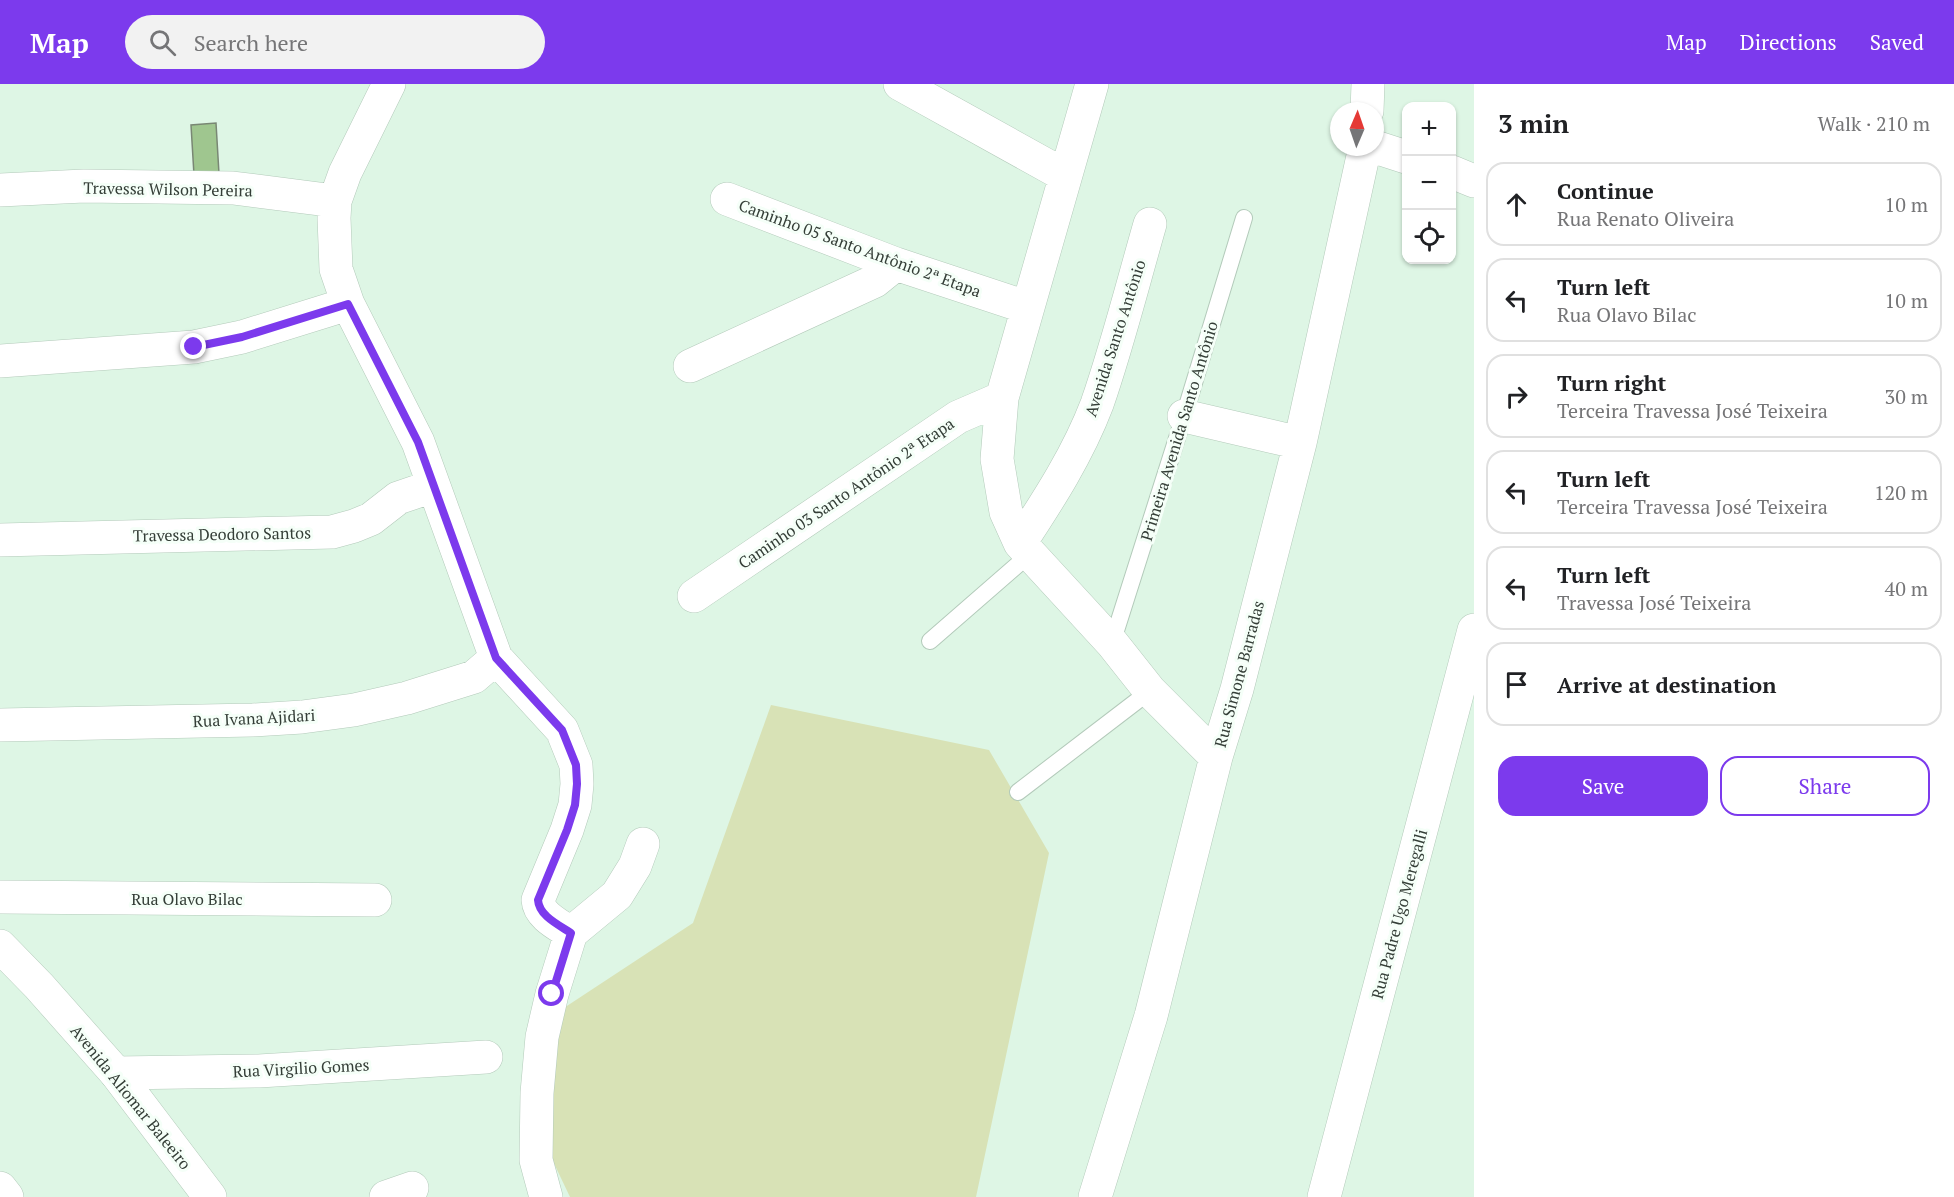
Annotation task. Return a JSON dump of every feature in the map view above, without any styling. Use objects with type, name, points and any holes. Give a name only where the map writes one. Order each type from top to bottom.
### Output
[{"type":"street","points":[[389,84],[345,174],[335,201],[336,269],[348,304],[418,442],[496,658],[562,730],[576,765],[575,805],[538,900],[538,907],[542,913],[571,933]]},
{"type":"street","points":[[900,84],[1064,175]]},
{"type":"street","points":[[1092,84],[1026,307],[1002,398],[997,459],[1006,512],[1025,549],[1112,643],[1150,691],[1216,757]]},
{"type":"street","points":[[1367,102],[1368,84]]},
{"type":"street","points":[[1384,150],[1404,156]]},
{"type":"street","name":"Rua Simone Barradas","points":[[1095,1197],[1151,1016],[1216,757],[1237,689],[1300,443],[1363,156]]},
{"type":"street","points":[[1456,174],[1474,182]]},
{"type":"street","name":"Travessa Wilson Pereira","points":[[0,190],[84,186],[233,188],[335,201]]},
{"type":"street","name":"Caminho 05 Santo Antônio 2ª Etapa","points":[[727,199],[896,264],[1026,307]]},
{"type":"street","name":"Avenida Santo Antônio","points":[[1025,549],[1075,452],[1096,404],[1150,224]]},
{"type":"street","points":[[690,366],[875,281],[896,264]]},
{"type":"street","points":[[0,361],[194,347],[242,337],[348,304]]},
{"type":"street","name":"Caminho 03 Santo Antônio 2ª Etapa","points":[[694,596],[958,417],[1002,398]]},
{"type":"street","points":[[1184,416],[1300,443]]},
{"type":"street","name":"Travessa Deodoro Santos","points":[[0,540],[332,532],[371,519],[398,498],[433,486]]},
{"type":"street","name":"Rua Padre Ugo Meregalli","points":[[1324,1197],[1474,630]]},
{"type":"street","name":"Rua Ivana Ajidari","points":[[0,725],[253,720],[302,717],[354,710],[407,698],[474,677],[496,658]]},
{"type":"street","points":[[546,1197],[536,1160],[537,1094],[542,1037],[552,994],[571,933],[617,895],[635,866],[643,844]]},
{"type":"street","name":"Rua Olavo Bilac","points":[[0,897],[375,900]]},
{"type":"street","name":"Avenida Aliomar Baleeiro","points":[[0,946],[116,1072],[210,1197]]},
{"type":"street","name":"Rua Virgilio Gomes","points":[[116,1072],[259,1071],[486,1057]]},
{"type":"street","points":[[0,1188],[7,1197]]},
{"type":"lane","name":"Primeira Avenida Santo Antônio","points":[[1112,643],[1244,218]]},
{"type":"lane","points":[[930,641],[1025,549]]},
{"type":"lane","points":[[1018,792],[1150,691]]},
{"type":"green space","points":[[771,705],[989,750],[1049,853],[976,1197],[570,1197],[530,1113],[538,1025],[693,923]]},
{"type":"building","points":[[216,123],[219,174],[194,175],[191,125]]},
{"type":"route","points":[[194,347],[242,337],[348,304],[418,442],[496,658],[562,730],[576,765],[575,805],[538,900],[538,907],[542,913],[571,933],[552,994]]}]
